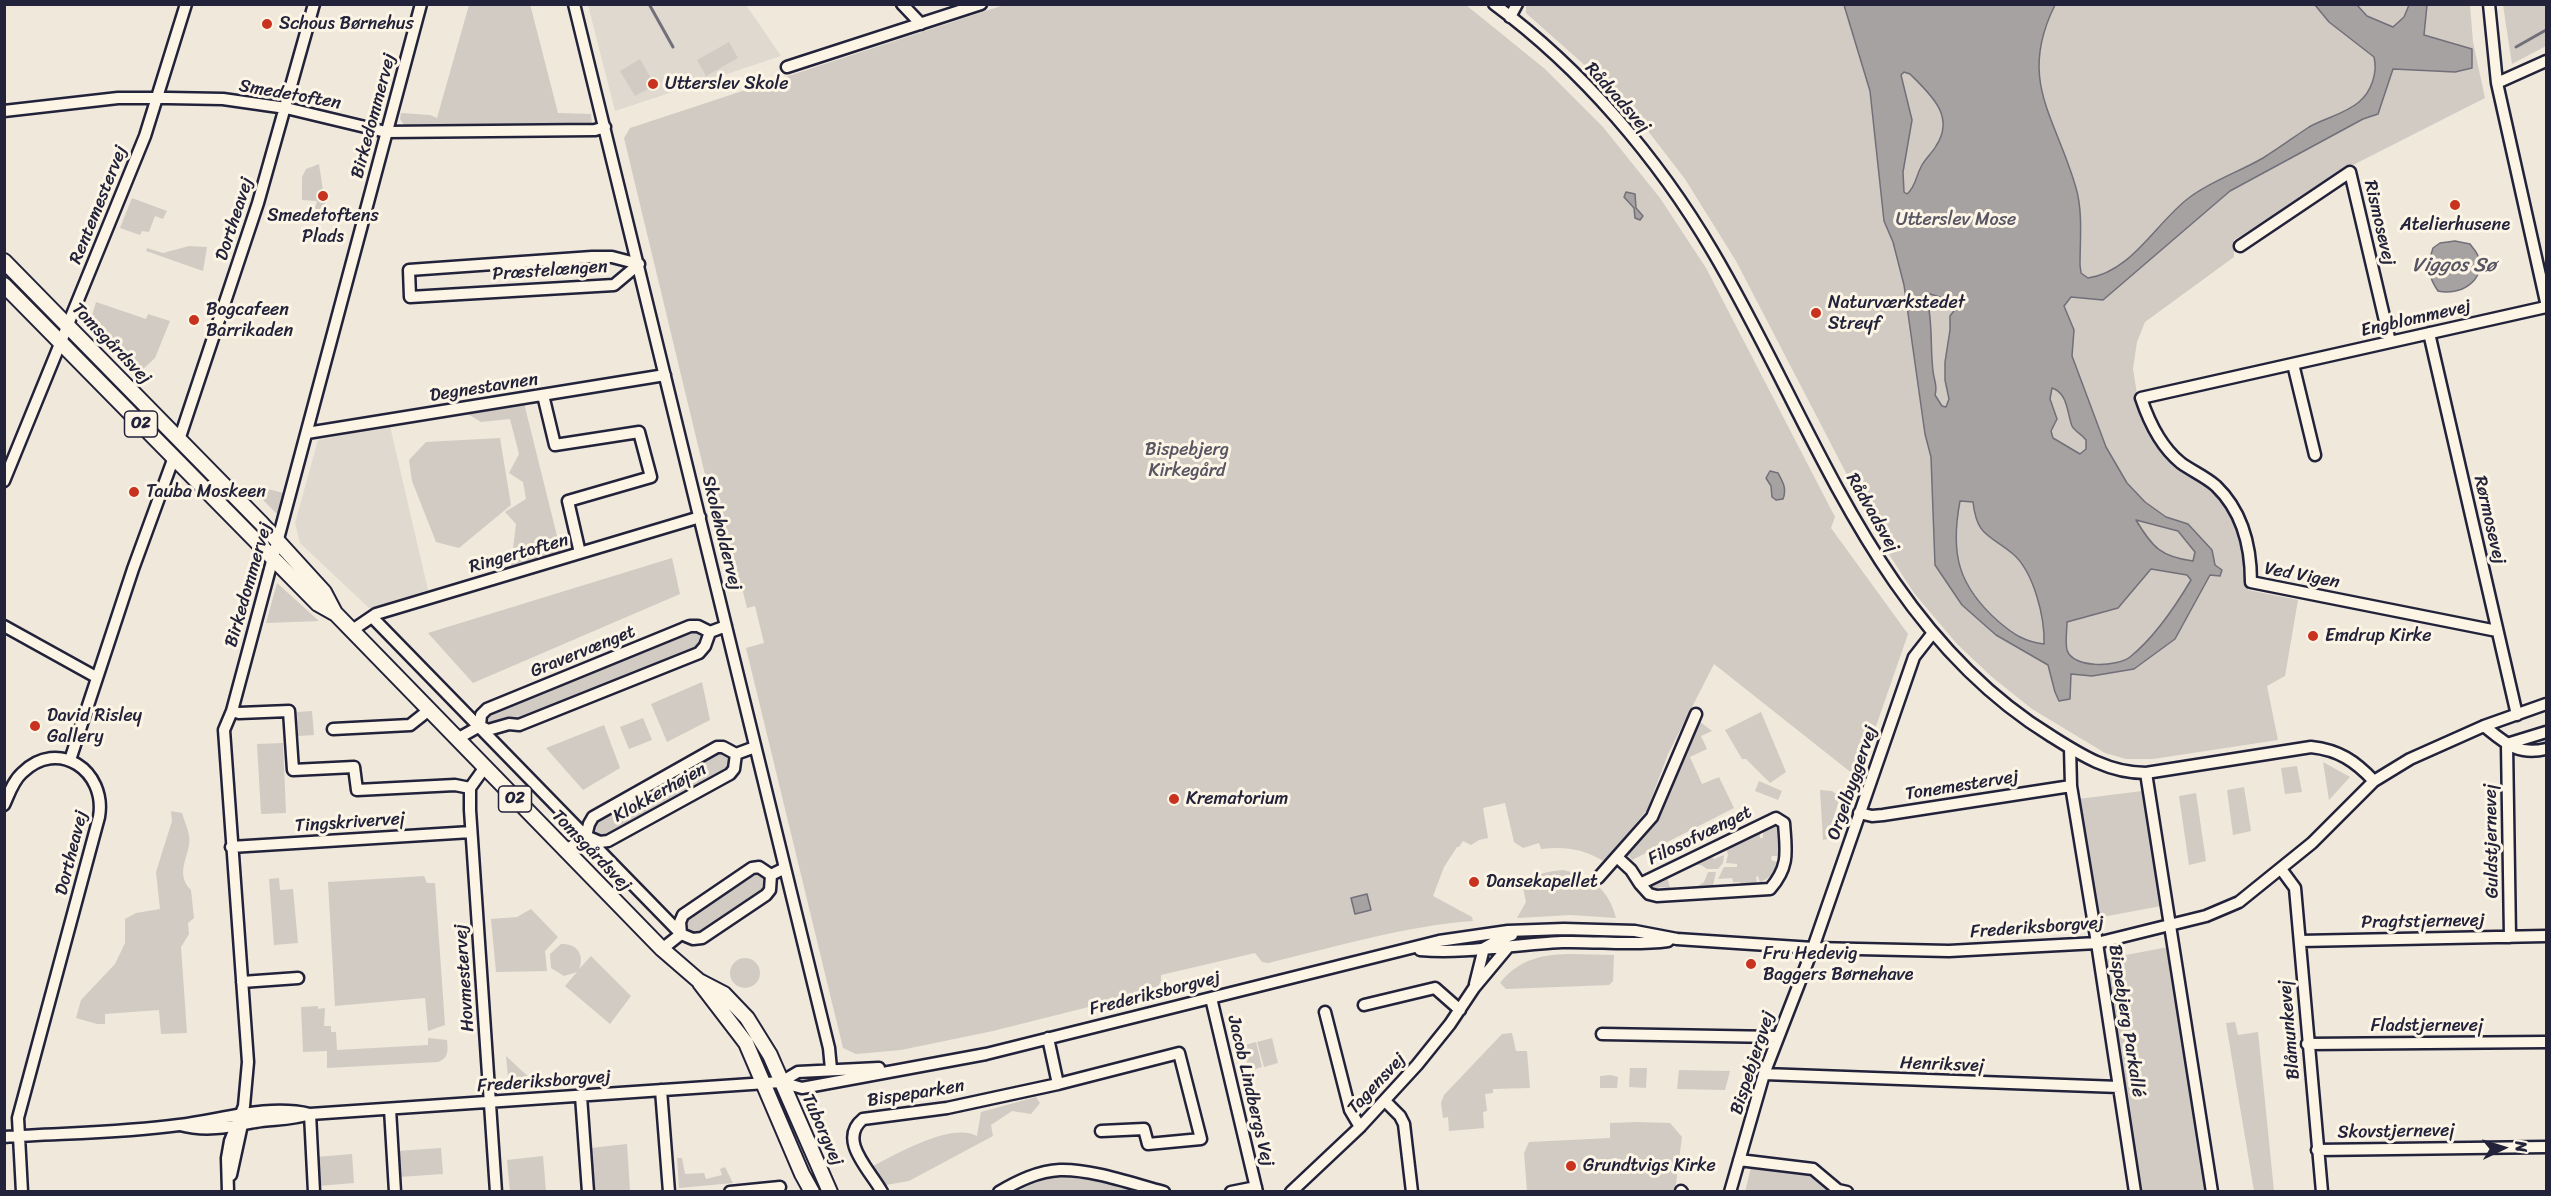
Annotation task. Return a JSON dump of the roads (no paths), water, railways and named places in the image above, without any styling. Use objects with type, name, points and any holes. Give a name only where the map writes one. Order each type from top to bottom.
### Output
[{"type":"main road","name":"Tomsgårdsvej","points":[[4,261],[278,542],[324,592],[335,613],[351,631],[662,949],[699,981],[746,1043],[763,1083]]},
{"type":"main road","name":"Tomsgårdsvej","points":[[4,285],[318,604],[335,613]]},
{"type":"main road","name":"Tomsgårdsvej","points":[[699,981],[724,994],[747,1018],[770,1055],[781,1082]]},
{"type":"main road","name":"Tuborgvej","points":[[781,1082],[830,1191]]},
{"type":"main road","name":"Tuborgvej","points":[[763,1083],[812,1191]]},
{"type":"street","name":"Rentemestervej","points":[[4,481],[62,344],[158,97],[186,4]]},
{"type":"street","name":"Dortheavej","points":[[179,440],[258,203],[314,4]]},
{"type":"street","name":"Birkedommervej","points":[[228,1189],[226,1158],[243,1106],[248,1062],[224,730],[232,711],[278,542],[421,4]]},
{"type":"street","name":"Skoleholdervej","points":[[574,4],[785,868],[828,1048],[831,1070]]},
{"type":"street","points":[[902,4],[921,24]]},
{"type":"street","points":[[787,66],[981,4]]},
{"type":"street","name":"Rådvadsvej","points":[[1494,4],[1581,82],[1625,130],[1669,184],[1713,252],[1853,515],[1891,578],[1932,634],[1977,682],[2023,719],[2070,748],[2094,762],[2127,773],[2146,773],[2311,747],[2328,749],[2345,755],[2374,781]]},
{"type":"street","points":[[1510,17],[1517,4]]},
{"type":"street","points":[[2489,4],[2497,83],[2547,302]]},
{"type":"street","points":[[2497,83],[2547,61]]},
{"type":"street","name":"Smedetoften","points":[[4,111],[98,100],[158,97],[223,99],[286,108],[386,132],[595,130],[605,127]]},
{"type":"street","name":"Rismosevej","points":[[2240,246],[2350,172],[2390,342]]},
{"type":"street","name":"Præstelængen","points":[[592,256],[612,257],[639,264],[614,285],[410,297],[408,270],[592,256]]},
{"type":"street","name":"Engblommevej","points":[[2141,398],[2547,307]]},
{"type":"street","name":"Rørmosevej","points":[[2429,333],[2517,715]]},
{"type":"street","points":[[2294,364],[2315,455]]},
{"type":"street","name":"Degnestavnen","points":[[307,433],[665,375]]},
{"type":"street","points":[[543,394],[555,445],[639,432],[651,477],[568,501],[580,553]]},
{"type":"street","name":"Ved Vigen","points":[[2141,398],[2148,420],[2163,444],[2180,462],[2215,485],[2239,518],[2249,548],[2251,582],[2497,631]]},
{"type":"street","points":[[4,806],[14,783],[29,767],[48,759],[70,760],[96,677],[174,457]]},
{"type":"street","name":"Ringertoften","points":[[351,631],[372,617],[700,517]]},
{"type":"street","name":"Tomsgårdsvej","points":[[372,617],[681,934]]},
{"type":"street","points":[[4,626],[96,677]]},
{"type":"street","name":"Gravervænget","points":[[480,726],[482,715],[487,709],[497,704],[690,626],[698,626],[710,633]]},
{"type":"street","name":"Gravervænget","points":[[480,726],[488,730],[509,724],[519,725],[699,653],[705,646],[710,633],[726,626]]},
{"type":"street","name":"Orgelbyggervej","points":[[1813,948],[1914,657],[1932,634]]},
{"type":"street","name":"Frederiksborgvej","points":[[4,1137],[238,1123],[295,1110],[310,1114],[781,1082],[802,1088],[904,1067],[986,1054],[1439,941],[1488,933],[1545,930],[1635,931],[1677,939],[1813,948],[1949,951],[2097,943],[2223,910],[2246,897],[2312,843],[2374,781],[2410,759],[2484,726],[2547,704]]},
{"type":"street","points":[[333,729],[410,725],[429,710]]},
{"type":"street","points":[[232,711],[239,713],[289,711],[293,770],[354,767],[357,790],[455,785],[470,788],[485,767]]},
{"type":"street","points":[[1598,878],[1652,817],[1696,714]]},
{"type":"street","name":"Gravervænget","points":[[457,739],[480,726]]},
{"type":"street","points":[[2484,726],[2507,744],[2531,753],[2547,749]]},
{"type":"street","points":[[2507,744],[2547,732]]},
{"type":"street","name":"Guldstjernevej","points":[[2507,744],[2510,937]]},
{"type":"street","name":"Klokkerhøjen","points":[[565,851],[586,836],[593,817],[717,747],[723,747],[736,754],[755,747]]},
{"type":"street","name":"Bispebjerg Parkallé","points":[[2070,748],[2071,786],[2135,1191]]},
{"type":"street","name":"Klokkerhøjen","points":[[586,836],[600,842],[608,841],[729,774],[734,769],[736,754]]},
{"type":"street","name":"Dortheavej","points":[[22,1191],[18,1118],[101,808],[94,779],[87,770],[70,760]]},
{"type":"street","points":[[2146,773],[2212,1191]]},
{"type":"street","name":"Tonemestervej","points":[[1859,813],[1872,816],[1883,815],[2071,786]]},
{"type":"street","name":"Hovmestervej","points":[[470,788],[471,832],[496,1191]]},
{"type":"street","name":"Filosofvænget","points":[[1617,857],[1631,870],[1640,884],[1649,894],[1657,896],[1770,889],[1779,878],[1786,861],[1784,823],[1776,818],[1764,823],[1640,884]]},
{"type":"street","name":"Tingskrivervej","points":[[231,847],[471,832]]},
{"type":"street","points":[[681,934],[680,922],[683,915],[752,868],[759,867],[771,875]]},
{"type":"street","points":[[771,875],[785,868]]},
{"type":"street","name":"Blåmunkevej","points":[[2281,869],[2295,888],[2307,1044],[2322,1191]]},
{"type":"street","points":[[681,934],[693,939],[702,938],[766,895],[770,890],[771,875]]},
{"type":"street","points":[[1484,948],[1509,935],[1545,930]]},
{"type":"street","points":[[662,949],[681,934]]},
{"type":"street","name":"Pragtstjernevej","points":[[2300,941],[2547,936]]},
{"type":"street","name":"Frederiksborgvej","points":[[1414,949],[1441,951],[1564,942],[1634,943],[1677,939]]},
{"type":"street","name":"Tagensvej","points":[[1291,1191],[1360,1127],[1418,1065],[1460,1010],[1473,988],[1509,946]]},
{"type":"street","name":"Tagensvej","points":[[1473,988],[1484,948]]},
{"type":"street","name":"Bispebjergvej","points":[[1730,1191],[1764,1074],[1813,948]]},
{"type":"street","points":[[242,982],[298,978]]},
{"type":"street","points":[[1364,1005],[1436,988],[1460,1010]]},
{"type":"street","name":"Jacob Lindbergs Vej","points":[[1211,998],[1257,1189]]},
{"type":"street","points":[[1325,1012],[1350,1110],[1360,1127]]},
{"type":"street","points":[[1602,1034],[1777,1036]]},
{"type":"street","points":[[1048,1038],[1058,1084]]},
{"type":"street","name":"Fladstjernevej","points":[[2307,1044],[2547,1042]]},
{"type":"street","name":"Bispeparken","points":[[882,1191],[853,1143],[852,1134],[855,1125],[863,1119],[947,1108],[1058,1084],[1179,1053],[1201,1139],[1148,1144],[1144,1129],[1101,1131]]},
{"type":"street","name":"Frederiksborgvej","points":[[781,1082],[798,1072],[904,1067]]},
{"type":"street","name":"Henriksvej","points":[[1764,1074],[2120,1088]]},
{"type":"street","points":[[662,1090],[669,1191]]},
{"type":"street","points":[[581,1096],[588,1191]]},
{"type":"street","points":[[1385,1101],[1400,1116],[1404,1124],[1413,1191]]},
{"type":"street","points":[[390,1109],[395,1191]]},
{"type":"street","points":[[310,1114],[314,1191]]},
{"type":"street","name":"Skovstjernevej","points":[[2317,1150],[2547,1147]]},
{"type":"street","points":[[1739,1160],[1809,1167],[1838,1190],[1847,1191]]},
{"type":"street","points":[[999,1191],[1040,1173],[1059,1170],[1076,1171],[1164,1191]]},
{"type":"street","points":[[730,1191],[780,1187]]},
{"type":"street","points":[[1231,1191],[1257,1189]]},
{"type":"water","points":[[1844,5],[2055,5],[2044,32],[2039,56],[2040,78],[2044,98],[2076,188],[2080,216],[2081,273],[2088,278],[2104,274],[2131,256],[2178,207],[2199,191],[2263,158],[2309,127],[2348,110],[2363,98],[2374,76],[2374,57],[2329,22],[2315,5],[2357,5],[2367,16],[2393,27],[2404,17],[2409,5],[2427,5],[2424,35],[2472,49],[2472,68],[2455,72],[2393,69],[2378,114],[2363,119],[2230,191],[2103,300],[2071,297],[2064,306],[2074,330],[2072,356],[2106,447],[2127,483],[2145,502],[2166,517],[2188,524],[2212,550],[2215,565],[2222,570],[2220,576],[2210,575],[2175,639],[2134,669],[2092,676],[2071,674],[2070,699],[2059,701],[2048,665],[1996,635],[1962,605],[1935,565],[1931,457],[1925,434],[1904,285],[1893,242],[1884,221],[1870,91]],"holes":[[[1904,72],[1910,74],[1925,89],[1938,106],[1943,125],[1936,146],[1922,165],[1907,194],[1904,192],[1903,172],[1912,120],[1901,75]],[[1930,294],[1943,298],[1956,308],[1950,316],[1945,362],[1945,380],[1949,399],[1946,407],[1942,406],[1935,395],[1927,299]],[[2052,388],[2061,394],[2072,426],[2086,440],[2086,449],[2080,454],[2053,438],[2051,431],[2057,419],[2050,399]],[[1960,501],[1973,502],[1981,529],[2013,554],[2027,572],[2037,596],[2043,622],[2044,644],[2020,637],[1985,609],[1966,582],[1960,568],[1956,537]],[[2136,520],[2178,531],[2195,552],[2193,561],[2173,557],[2158,549]],[[2151,569],[2187,575],[2191,580],[2156,631],[2130,657],[2116,663],[2086,663],[2071,656],[2066,647],[2067,622],[2118,608]]]},
{"type":"water","points":[[1626,192],[1635,194],[1636,208],[1643,216],[1640,220],[1635,218],[1634,208],[1624,197]]},
{"type":"water","name":"Viggos Sø","points":[[2455,241],[2470,244],[2476,251],[2478,273],[2469,285],[2462,289],[2438,291],[2432,281],[2430,271],[2433,248],[2440,243]]},
{"type":"water","points":[[1770,471],[1778,473],[1781,479],[1784,489],[1783,499],[1776,500],[1772,497],[1771,486],[1766,478]]},
{"type":"water","points":[[1367,894],[1371,910],[1355,914],[1351,898]]},
{"type":"waterway","points":[[649,4],[673,47]]},
{"type":"waterway","points":[[2516,47],[2546,30]]},
{"type":"place","name":"Schous Børnehus","points":[[267,24]]},
{"type":"place","name":"Utterslev Skole","points":[[653,84]]},
{"type":"place","name":"Smedetoftens Plads","points":[[323,196]]},
{"type":"place","name":"Atelierhusene","points":[[2455,205]]},
{"type":"place","name":"Naturværkstedet Streyf","points":[[1816,313]]},
{"type":"place","name":"Bogcafeen Barrikaden","points":[[194,320]]},
{"type":"place","name":"Tauba Moskeen","points":[[134,492]]},
{"type":"place","name":"Emdrup Kirke","points":[[2313,636]]},
{"type":"place","name":"David Risley Gallery","points":[[35,726]]},
{"type":"place","name":"Krematorium","points":[[1174,799]]},
{"type":"place","name":"Dansekapellet","points":[[1474,882]]},
{"type":"place","name":"Fru Hedevig Baggers Børnehave","points":[[1751,964]]},
{"type":"place","name":"Grundtvigs Kirke","points":[[1571,1166]]},
{"type":"park label","name":"Utterslev Mose","points":[[1956,220]]},
{"type":"park label","name":"Bispebjerg Kirkegård","points":[[1187,460]]}]
